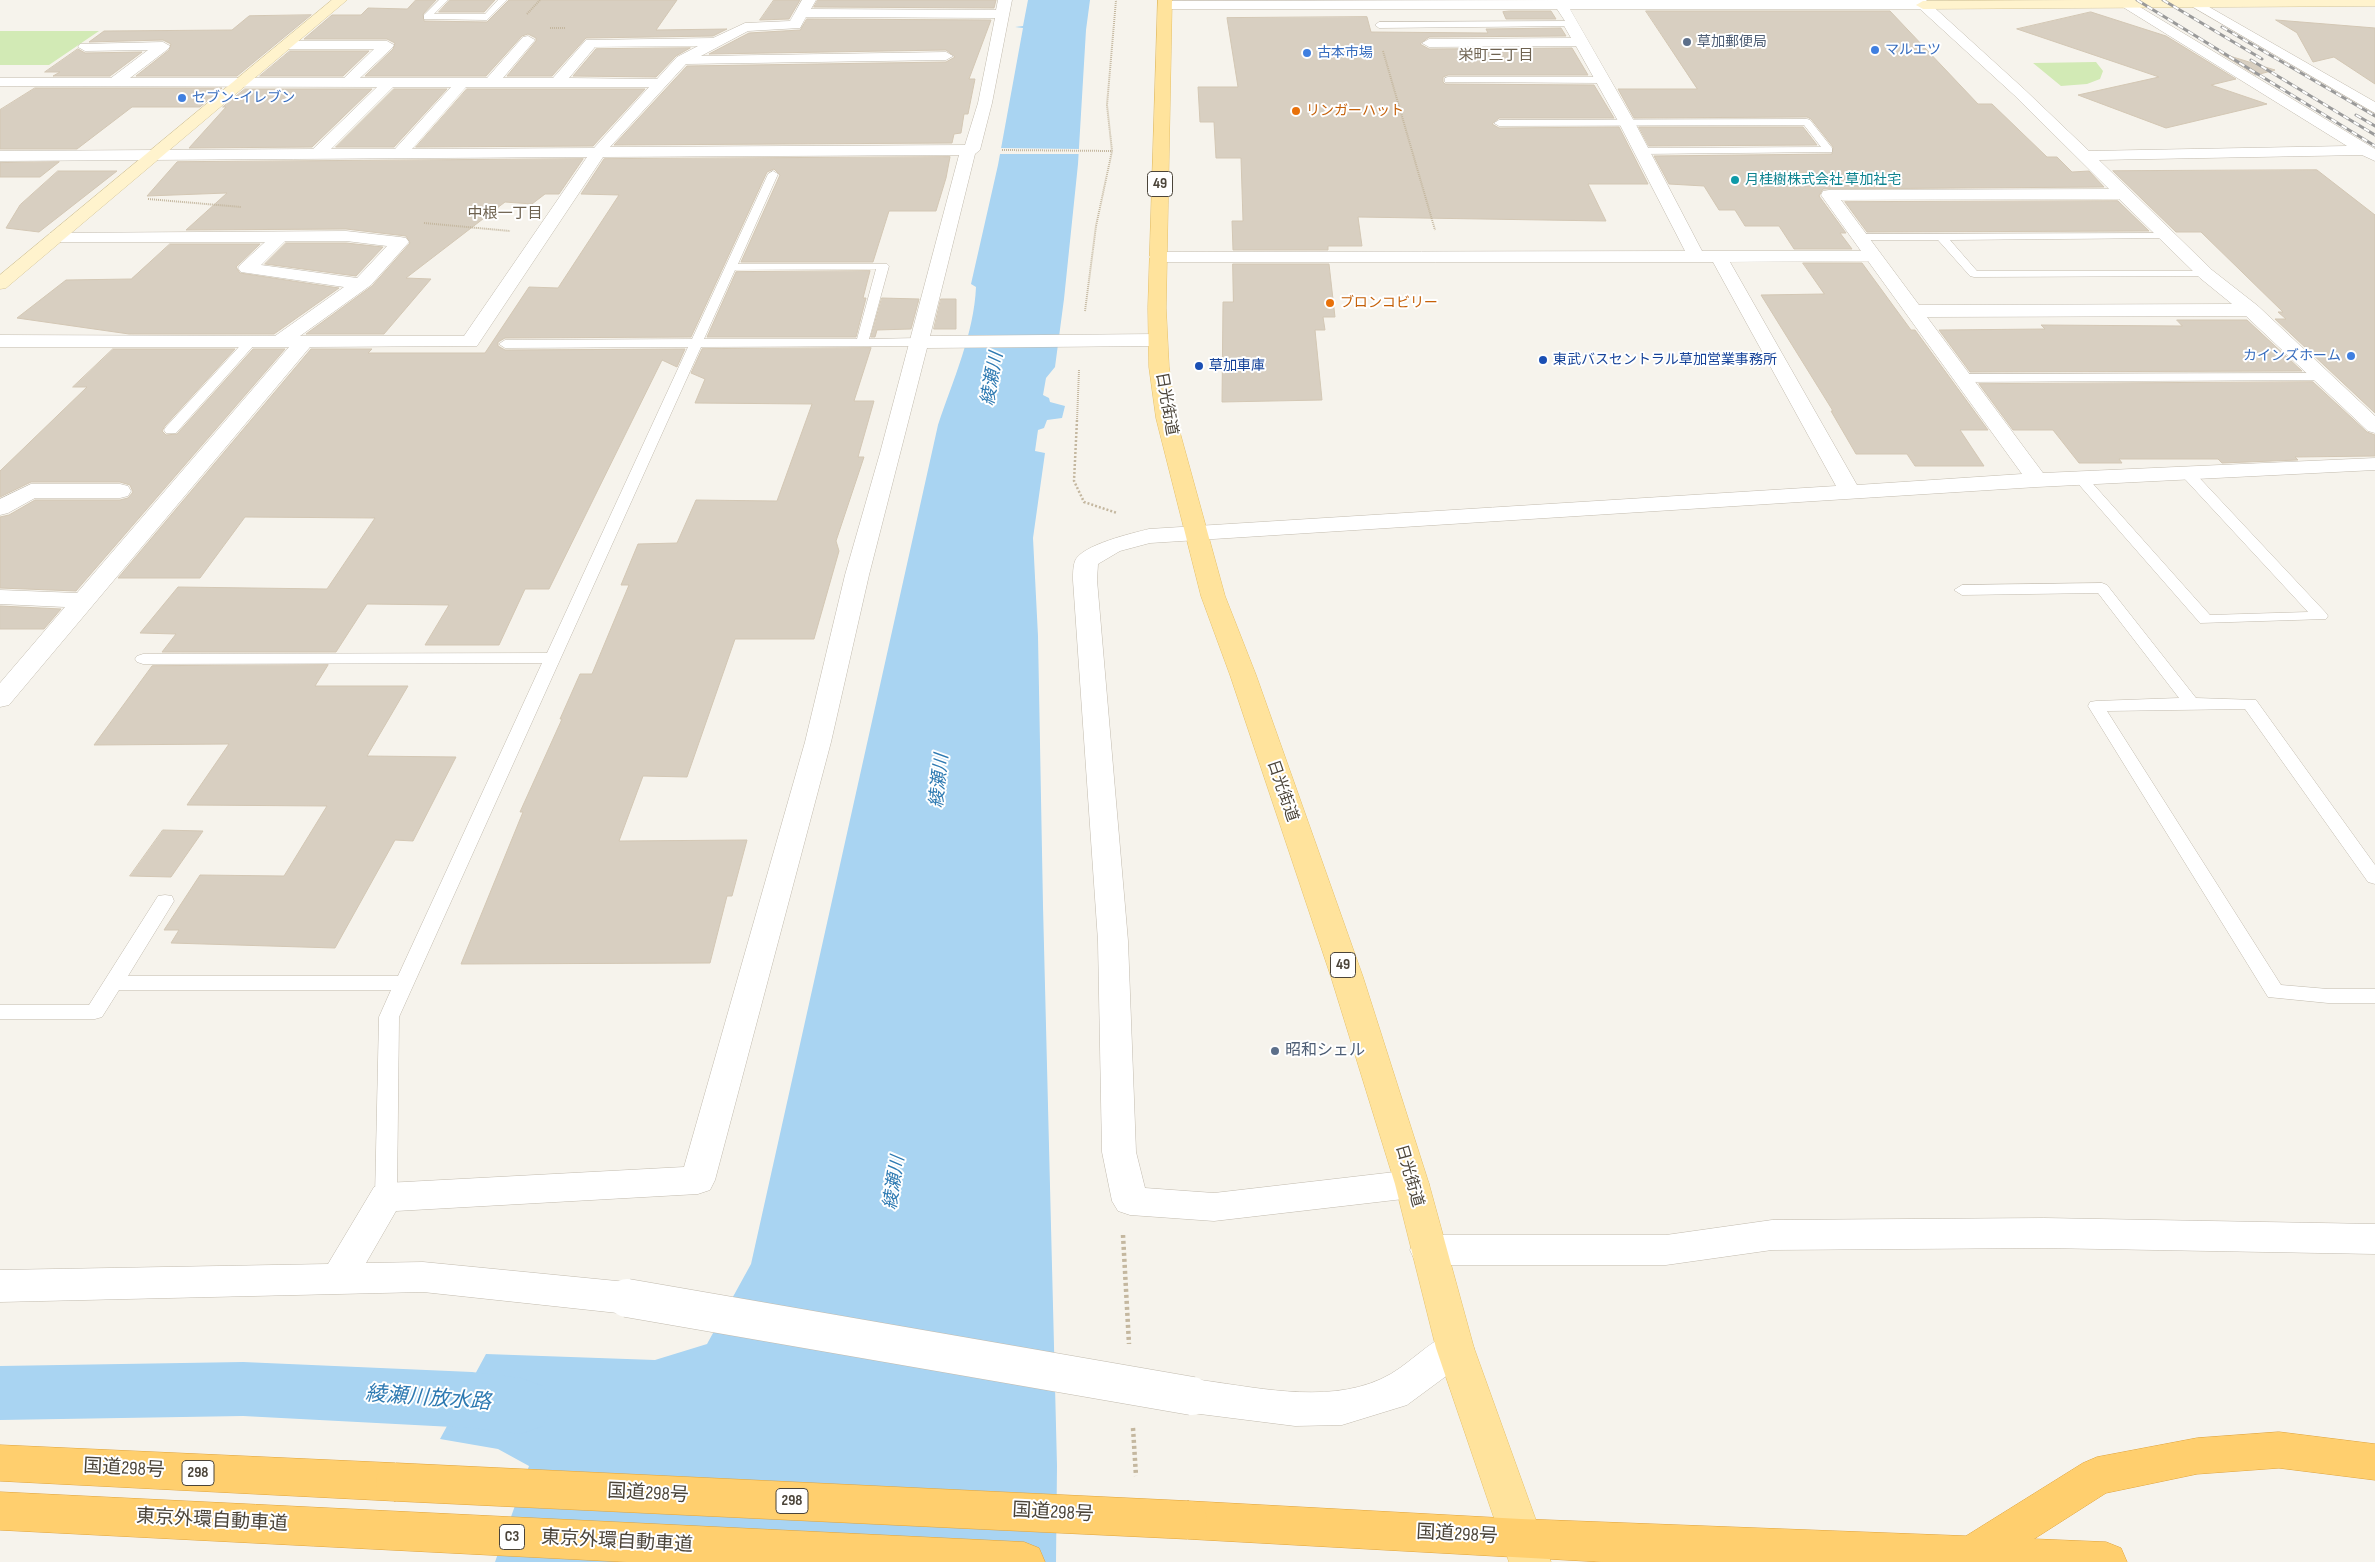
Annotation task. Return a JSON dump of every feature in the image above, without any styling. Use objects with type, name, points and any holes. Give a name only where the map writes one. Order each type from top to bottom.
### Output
[{"type":"highway","points":[[1972,1556],[2097,1476],[2197,1456],[2279,1450],[2375,1462]]},
{"type":"highway","name":"国道298号","points":[[0,1463],[1188,1520],[1526,1550],[1972,1556],[2106,1562]]},
{"type":"highway","name":"東京外環自動車道","points":[[0,1511],[1024,1562]]},
{"type":"main road","name":"日光街道","points":[[1165,2],[1157,340],[1166,418],[1213,596],[1243,675],[1347,978],[1412,1184],[1454,1348],[1526,1550]]},
{"type":"street","points":[[1,283],[340,0]]},
{"type":"street","points":[[1165,2],[1369,4],[1558,2],[2375,2]]},
{"type":"street","points":[[1558,2],[1572,21],[1570,24],[1626,121],[1696,256]]},
{"type":"street","points":[[1921,2],[2019,92],[2206,274],[2251,310],[2375,427]]},
{"type":"street","points":[[2117,2],[2371,153]]},
{"type":"street","points":[[2190,2],[2375,108]]},
{"type":"street","points":[[0,156],[400,153],[598,152],[972,150],[985,103],[1004,7],[806,7],[795,25],[750,26],[714,42],[682,60],[598,152],[470,342],[0,341]]},
{"type":"street","points":[[492,82],[528,40]]},
{"type":"street","points":[[558,82],[590,43],[714,42]]},
{"type":"street","points":[[1429,43],[1580,42]]},
{"type":"street","points":[[286,45],[387,45],[349,81]]},
{"type":"street","points":[[85,47],[163,46],[115,82]]},
{"type":"street","points":[[682,60],[946,56]]},
{"type":"street","points":[[0,82],[349,81],[661,83]]},
{"type":"street","points":[[318,154],[390,82]]},
{"type":"street","points":[[400,153],[463,82]]},
{"type":"street","points":[[338,1279],[386,1197],[698,1180],[815,751],[857,575],[891,453],[968,150]]},
{"type":"street","points":[[2085,156],[2371,153]]},
{"type":"street","points":[[2037,480],[1829,195],[2122,194]]},
{"type":"street","points":[[56,237],[346,236],[400,242],[360,284],[280,341]]},
{"type":"street","points":[[280,237],[247,268],[360,284]]},
{"type":"street","points":[[1158,257],[1872,256]]},
{"type":"street","points":[[1719,257],[1852,493]]},
{"type":"street","points":[[1915,311],[2251,310]]},
{"type":"street","points":[[918,342],[1157,340]]},
{"type":"street","points":[[0,699],[304,342]]},
{"type":"street","points":[[1412,1184],[1214,1207],[1130,1201],[1119,1152],[1113,941],[1084,580],[1086,561],[1112,546],[1149,536],[1196,535],[2037,480],[2375,464]]},
{"type":"street","points":[[0,508],[31,492],[120,491]]},
{"type":"street","points":[[0,618],[9,597],[83,601]]},
{"type":"street","points":[[1428,1250],[1666,1250],[1772,1235],[2044,1233],[2375,1239]]},
{"type":"street","points":[[0,1286],[423,1277],[627,1298],[1192,1396],[1296,1409],[1342,1408],[1393,1393],[1454,1348]]},
{"type":"lane","points":[[444,0],[427,17],[487,17],[503,0]]},
{"type":"lane","points":[[1379,25],[1570,24]]},
{"type":"lane","points":[[1448,80],[1602,80]]},
{"type":"lane","points":[[1499,123],[1626,121],[1807,122],[1828,150],[1642,151]]},
{"type":"lane","points":[[386,1197],[389,1016],[406,983],[773,174]]},
{"type":"lane","points":[[1859,237],[2166,236]]},
{"type":"lane","points":[[1941,237],[1974,274],[2206,274]]},
{"type":"lane","points":[[731,267],[883,266],[862,343]]},
{"type":"lane","points":[[171,430],[251,341]]},
{"type":"lane","points":[[505,344],[918,342]]},
{"type":"lane","points":[[1963,378],[2322,377]]},
{"type":"lane","points":[[2081,479],[2206,620],[2320,616],[2188,474]]},
{"type":"lane","points":[[1962,590],[2102,588],[2191,702]]},
{"type":"lane","points":[[143,659],[552,658]]},
{"type":"lane","points":[[2375,878],[2250,704],[2191,702],[2096,706],[2275,992],[2328,996],[2375,996]]},
{"type":"lane","points":[[0,1012],[95,1012],[165,902]]},
{"type":"lane","points":[[113,983],[406,983]]},
{"type":"path","points":[[1116,0],[1107,106],[1112,151],[1096,226],[1080,341],[1074,481],[1084,502],[1129,517],[1149,536]]},
{"type":"path","points":[[1369,4],[1436,233]]},
{"type":"path","points":[[1000,150],[1112,151]]},
{"type":"green space","points":[[0,31],[99,31],[49,65],[0,65]]},
{"type":"green space","points":[[2096,62],[2103,71],[2100,79],[2087,84],[2061,86],[2033,63]]},
{"type":"water","name":"綾瀬川","points":[[1028,0],[1090,0],[1086,30],[1078,164],[1064,299],[1055,367],[1046,378],[1043,395],[1049,398],[1050,402],[1065,406],[1062,418],[1047,420],[1044,428],[1038,430],[1035,451],[1045,453],[1033,538],[1038,636],[1057,1466],[1056,1562],[495,1562],[529,1466],[498,1449],[440,1439],[486,1354],[655,1360],[707,1344],[751,1264],[938,425],[962,357],[971,322],[976,287],[971,284],[998,165],[1023,28],[1015,27],[1023,26]]},
{"type":"pier","points":[[999,148],[1081,149],[1081,154],[998,154]]},
{"type":"building","points":[[416,0],[436,0],[423,14],[424,21],[487,22],[509,0],[677,0],[656,30],[727,29],[713,36],[586,38],[552,76],[507,76],[536,41],[536,38],[528,34],[522,36],[486,76],[365,76],[393,49],[395,43],[387,39],[304,39],[332,15],[361,15],[368,8],[407,9]]},
{"type":"building","points":[[450,0],[495,0],[484,12],[439,12]]},
{"type":"building","points":[[774,0],[800,0],[789,19],[760,20]]},
{"type":"building","points":[[818,0],[996,0],[994,8],[814,7]]},
{"type":"building","points":[[1551,11],[1556,19],[1506,19],[1503,12]]},
{"type":"building","points":[[1646,11],[1890,11],[1978,104],[1992,104],[2047,157],[2057,157],[2072,172],[2089,171],[2104,187],[1823,189],[1819,196],[1846,233],[1840,233],[1852,249],[1794,249],[1779,226],[1745,226],[1735,210],[1719,210],[1704,186],[1669,184],[1654,156],[1832,154],[1833,147],[1811,119],[1807,117],[1634,118],[1618,89],[1697,89]]},
{"type":"building","points":[[2091,12],[2166,36],[2236,79],[2211,85],[2267,104],[2166,128],[2078,95],[2159,77],[2017,29]]},
{"type":"building","points":[[311,15],[237,76],[136,76],[169,50],[171,44],[163,40],[89,42],[104,31],[232,30],[249,16]]},
{"type":"building","points":[[1367,17],[1371,32],[1488,33],[1486,29],[1561,28],[1566,36],[1429,37],[1420,44],[1429,49],[1572,48],[1588,75],[1448,75],[1443,77],[1443,82],[1445,84],[1594,85],[1614,118],[1499,118],[1492,124],[1499,128],[1619,127],[1648,184],[1588,184],[1606,221],[1358,217],[1362,246],[1328,246],[1328,250],[1233,250],[1232,221],[1243,221],[1241,158],[1216,158],[1214,122],[1200,122],[1198,87],[1238,87],[1227,18]]},
{"type":"building","points":[[807,19],[991,20],[969,79],[975,79],[968,114],[964,114],[961,133],[954,134],[952,143],[614,145],[687,66],[946,62],[955,57],[946,50],[709,54],[749,33],[800,30]]},
{"type":"building","points":[[2276,20],[2375,28],[2375,84],[2334,57],[2313,62],[2297,33]]},
{"type":"building","points":[[690,48],[676,56],[656,77],[573,76],[596,49]]},
{"type":"building","points":[[78,49],[85,53],[142,52],[110,76],[53,76],[60,72],[45,72]]},
{"type":"building","points":[[290,51],[369,51],[343,76],[260,76]]},
{"type":"building","points":[[2220,53],[2275,70],[2256,75]]},
{"type":"building","points":[[35,88],[222,88],[200,107],[132,107],[77,149],[0,149],[0,110]]},
{"type":"building","points":[[245,89],[372,89],[312,147],[189,148],[226,107],[223,107]]},
{"type":"building","points":[[394,89],[447,89],[394,147],[336,147]]},
{"type":"building","points":[[467,89],[645,89],[593,146],[416,147]]},
{"type":"building","points":[[1639,127],[1803,127],[1817,145],[1649,146]]},
{"type":"building","points":[[950,157],[936,211],[889,211],[873,262],[741,262],[780,175],[774,169],[767,172],[691,337],[505,338],[498,342],[498,346],[505,350],[685,349],[677,367],[662,360],[549,589],[525,589],[499,645],[425,645],[449,605],[367,604],[336,652],[162,652],[176,634],[140,633],[178,587],[327,589],[375,518],[245,517],[200,578],[118,578],[311,349],[372,349],[368,353],[485,353],[529,287],[558,288],[619,195],[581,194],[604,159]]},
{"type":"building","points":[[583,159],[559,194],[545,194],[532,204],[505,202],[406,278],[431,279],[384,334],[306,334],[372,286],[410,243],[406,236],[346,229],[186,230],[227,193],[147,196],[177,162]]},
{"type":"building","points":[[59,162],[40,177],[0,177],[0,163]]},
{"type":"building","points":[[2317,170],[2375,215],[2375,413],[2275,319],[2286,319],[2278,312],[2283,312],[2201,232],[2176,232],[2113,171]]},
{"type":"building","points":[[58,171],[117,171],[39,232],[6,228],[20,205]]},
{"type":"building","points":[[2118,201],[2149,231],[1867,232],[1845,202]]},
{"type":"building","points":[[286,243],[346,243],[383,247],[356,276],[265,264]]},
{"type":"building","points":[[170,244],[260,244],[236,267],[240,273],[339,288],[274,334],[129,334],[17,318],[66,280],[131,279]]},
{"type":"building","points":[[1803,263],[1862,263],[1911,330],[1915,330],[1988,430],[1960,430],[1984,466],[1915,466],[1907,454],[1856,454],[1831,411],[1833,411],[1761,295],[1824,294]]},
{"type":"building","points":[[1233,264],[1329,264],[1335,317],[1323,317],[1325,330],[1315,330],[1322,400],[1222,402],[1223,302],[1233,302]]},
{"type":"building","points":[[870,271],[863,298],[866,298],[856,337],[707,337],[736,272]]},
{"type":"building","points":[[882,298],[919,299],[911,329],[877,330],[875,337],[871,337]]},
{"type":"building","points":[[941,299],[956,299],[956,329],[934,329]]},
{"type":"building","points":[[2177,320],[2247,320],[2302,371],[1970,372],[1939,330],[2045,329],[2041,325],[2182,326]]},
{"type":"building","points":[[871,348],[854,401],[874,401],[858,457],[864,457],[836,541],[839,551],[814,639],[735,639],[687,777],[643,776],[619,841],[747,840],[732,896],[727,896],[710,963],[461,964],[523,812],[520,812],[580,674],[592,674],[629,585],[621,585],[638,544],[677,543],[696,500],[777,501],[812,404],[695,403],[705,379],[691,373],[702,349]]},
{"type":"building","points":[[113,349],[235,349],[165,426],[162,431],[166,435],[177,434],[253,349],[285,349],[76,591],[0,588],[0,517],[9,515],[35,500],[120,500],[128,498],[133,492],[130,485],[120,482],[31,482],[0,497],[0,471],[87,387],[73,387]]},
{"type":"building","points":[[2313,382],[2367,432],[2375,435],[2375,456],[2295,457],[2298,460],[2222,463],[2218,459],[2119,459],[2122,463],[2079,463],[2053,430],[2013,430],[1979,384]]},
{"type":"building","points":[[0,606],[61,609],[44,629],[0,629]]},
{"type":"building","points":[[328,665],[315,686],[408,686],[367,756],[456,757],[413,841],[395,840],[335,948],[171,943],[179,930],[164,930],[200,875],[284,876],[327,806],[187,805],[229,744],[94,745],[152,666]]},
{"type":"building","points":[[163,830],[203,831],[171,877],[130,876]]},
{"type":"waterway","name":"綾瀬川放水路","points":[[0,1393],[243,1389],[472,1400],[521,1406]]},
{"type":"railway","points":[[2137,0],[2375,146]]},
{"type":"railway","points":[[2163,0],[2262,59]]},
{"type":"railway","points":[[2222,27],[2375,116]]},
{"type":"railway","points":[[2251,60],[2375,135]]},
{"type":"railway","points":[[2356,115],[2375,126]]},
{"type":"place","name":"草加郵便局","points":[[1687,42]]},
{"type":"place","name":"マルエツ","points":[[1875,50]]},
{"type":"place","name":"古本市場","points":[[1307,53]]},
{"type":"place","name":"セブン-イレブン","points":[[182,98]]},
{"type":"place","name":"リンガーハット","points":[[1296,111]]},
{"type":"place","name":"月桂樹株式会社 草加社宅","points":[[1735,180]]},
{"type":"place","name":"ブロンコビリー","points":[[1330,303]]},
{"type":"place","name":"カインズホーム","points":[[2351,356]]},
{"type":"place","name":"東武バスセントラル草加営業事務所","points":[[1543,360]]},
{"type":"place","name":"草加車庫","points":[[1199,366]]},
{"type":"place","name":"昭和シェル","points":[[1275,1051]]},
{"type":"district","name":"栄町三丁目","points":[[1496,56]]},
{"type":"district","name":"中根一丁目","points":[[505,214]]}]
